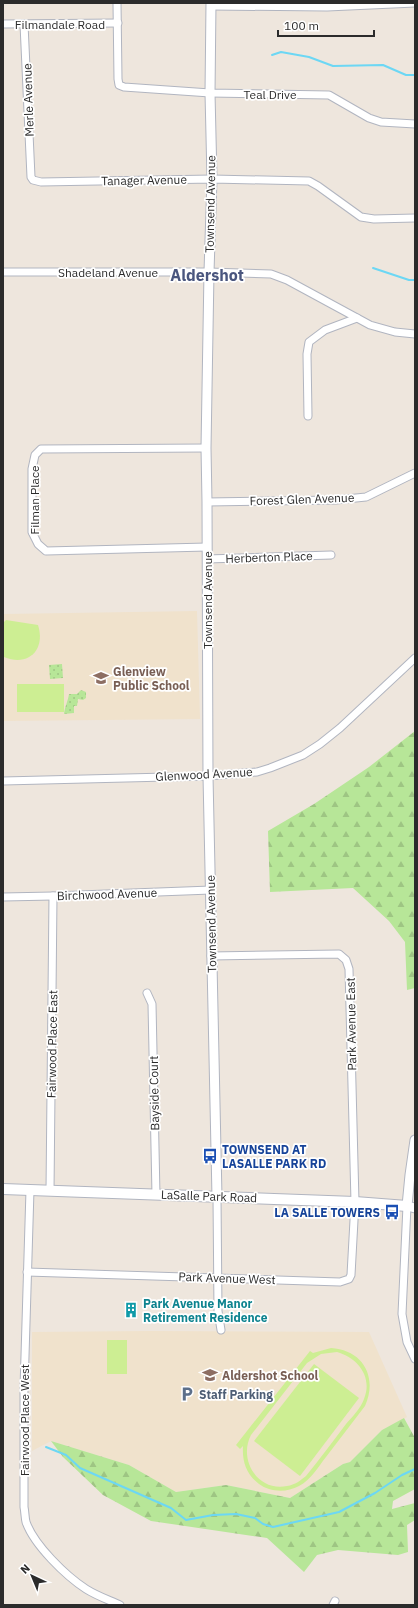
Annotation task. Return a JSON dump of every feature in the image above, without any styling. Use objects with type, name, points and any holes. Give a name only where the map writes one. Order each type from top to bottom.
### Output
[{"type":"main road","name":"LaSalle Park Road","points":[[3,1189],[355,1202],[411,1207]]},
{"type":"street","points":[[117,3],[118,23]]},
{"type":"street","points":[[211,4],[327,7],[415,3]]},
{"type":"street","name":"Townsend Avenue","points":[[211,4],[210,93],[212,179],[206,448],[208,776],[217,1197]]},
{"type":"street","name":"Filmandale Road","points":[[3,24],[118,23]]},
{"type":"street","name":"Teal Drive","points":[[118,23],[118,79],[119,85],[124,87],[210,93],[329,95],[369,118],[381,122],[415,124]]},
{"type":"street","name":"Merle Avenue","points":[[24,24],[31,177]]},
{"type":"street","name":"Tanager Avenue","points":[[31,177],[34,180],[41,182],[212,179],[309,181],[361,217],[374,219],[415,218]]},
{"type":"street","name":"Shadeland Avenue","points":[[3,272],[209,272],[271,274],[287,280],[370,325],[415,334]]},
{"type":"street","points":[[308,416],[308,354],[310,342],[325,330],[357,318]]},
{"type":"street","name":"Filman Place","points":[[206,448],[41,449],[35,455],[32,469],[32,524],[34,540],[46,551],[207,547]]},
{"type":"street","name":"Forest Glen Avenue","points":[[207,502],[336,500],[366,496],[415,473]]},
{"type":"street","name":"Herberton Place","points":[[207,559],[331,555]]},
{"type":"street","name":"Glenwood Avenue","points":[[3,781],[208,776],[257,772],[303,755],[320,744],[340,728],[415,658]]},
{"type":"street","name":"Birchwood Avenue","points":[[3,897],[211,890]]},
{"type":"street","name":"Fairwood Place East","points":[[50,1191],[53,896]]},
{"type":"street","name":"Park Avenue East","points":[[211,956],[339,954],[346,960],[350,969],[355,1202]]},
{"type":"street","name":"Bayside Court","points":[[147,993],[152,1004],[156,1194]]},
{"type":"street","points":[[415,1140],[410,1168],[411,1207],[402,1314],[407,1342],[415,1359]]},
{"type":"street","name":"Fairwood Place West","points":[[30,1190],[24,1424],[24,1507],[26,1522],[33,1536],[44,1552],[74,1580],[86,1589],[120,1605]]},
{"type":"street","points":[[217,1197],[219,1278],[218,1312],[221,1330]]},
{"type":"street","name":"Park Avenue West","points":[[27,1272],[325,1282],[345,1281],[349,1279],[352,1271],[355,1202]]},
{"type":"shaded area","name":"Glenview Public School","points":[[197,611],[200,719],[3,721],[3,614]]},
{"type":"shaded area","name":"Aldershot School","points":[[32,1332],[369,1332],[407,1417],[382,1430],[350,1462],[343,1464],[290,1498],[226,1485],[176,1492],[129,1465],[51,1441],[32,1451]]},
{"type":"green space","points":[[6,620],[38,625],[40,634],[37,649],[27,658],[13,660],[4,657],[3,623]]},
{"type":"green space","points":[[62,664],[63,678],[50,679],[49,665]]},
{"type":"green space","points":[[17,684],[64,684],[64,712],[17,712]]},
{"type":"green space","points":[[81,690],[86,692],[86,698],[83,700],[78,699],[77,706],[74,706],[74,713],[64,714],[69,694],[77,694]]},
{"type":"green space","points":[[415,731],[415,988],[407,990],[405,942],[389,921],[353,888],[270,892],[268,831],[314,804],[369,767]]},
{"type":"green space","points":[[107,1340],[127,1340],[127,1374],[107,1374]]},
{"type":"green space","points":[[331,1348],[352,1354],[365,1367],[370,1385],[369,1395],[365,1406],[307,1480],[299,1486],[289,1490],[278,1491],[268,1489],[259,1484],[248,1472],[243,1457],[243,1446],[240,1449],[236,1445],[310,1351],[313,1353]],"holes":[[[337,1352],[345,1355],[362,1370],[367,1383],[363,1402],[359,1409],[306,1476],[300,1481],[287,1486],[277,1487],[267,1484],[259,1479],[249,1464],[247,1454],[251,1435],[307,1363],[321,1354]]]},
{"type":"green space","points":[[314,1364],[359,1398],[300,1476],[254,1441]]},
{"type":"green space","points":[[404,1418],[415,1438],[415,1489],[393,1501],[392,1509],[415,1503],[415,1520],[407,1525],[408,1552],[398,1555],[338,1550],[317,1555],[304,1572],[267,1538],[151,1521],[103,1495],[63,1457],[51,1441],[129,1465],[176,1492],[226,1485],[290,1498],[343,1464],[350,1462],[382,1430]]},
{"type":"waterway","points":[[272,55],[281,52],[309,57],[333,66],[383,65],[406,75],[415,75]]},
{"type":"waterway","points":[[373,268],[409,280],[415,280]]},
{"type":"waterway","points":[[46,1447],[66,1455],[80,1468],[171,1508],[186,1520],[213,1515],[236,1514],[255,1518],[263,1524],[273,1527],[339,1512],[415,1469]]},
{"type":"place","name":"Glenview Public School","points":[[101,678]]},
{"type":"place","name":"TOWNSEND AT LASALLE PARK RD","points":[[210,1156]]},
{"type":"place","name":"LA SALLE TOWERS","points":[[392,1212]]},
{"type":"place","name":"Park Avenue Manor Retirement Residence","points":[[131,1310]]},
{"type":"place","name":"Aldershot School","points":[[210,1375]]},
{"type":"place","name":"Staff Parking","points":[[187,1394]]},
{"type":"district","name":"Aldershot","points":[[207,275]]}]
